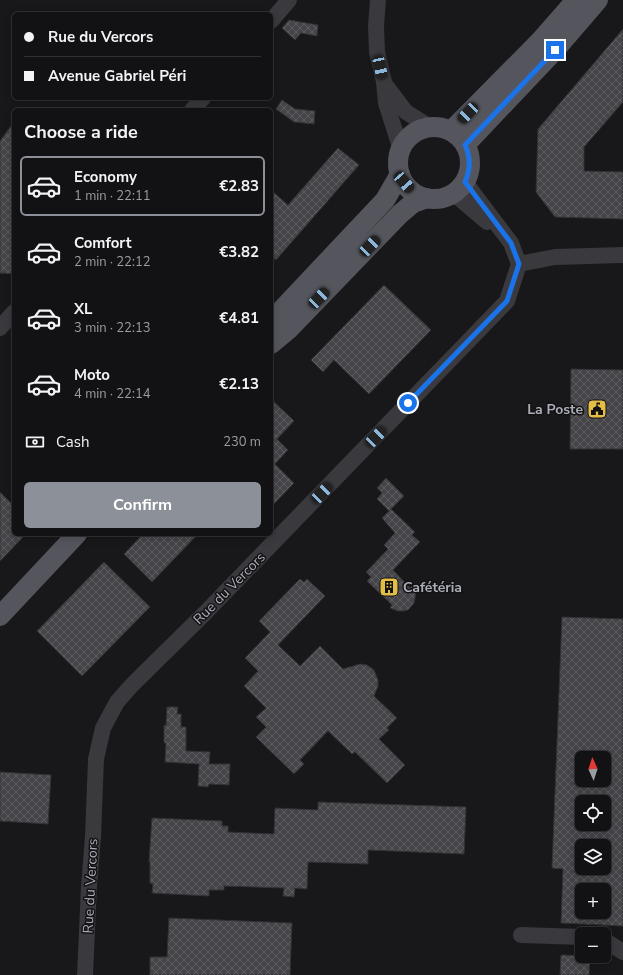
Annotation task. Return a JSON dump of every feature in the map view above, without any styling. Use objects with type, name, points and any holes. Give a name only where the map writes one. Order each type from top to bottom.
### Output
[{"type":"main road","points":[[451,131],[540,41],[576,0]]},
{"type":"main road","points":[[465,145],[555,50],[598,0]]},
{"type":"main road","points":[[273,342],[289,330],[400,214],[413,204],[427,198],[445,197],[459,188],[469,173],[469,154],[459,137],[444,128],[430,127],[415,132],[404,143],[401,150],[399,166],[400,174],[404,182],[418,194],[427,198]]},
{"type":"main road","points":[[273,319],[385,200],[400,174]]},
{"type":"main road","points":[[0,616],[75,536]]},
{"type":"street","points":[[273,18],[289,0]]},
{"type":"street","points":[[378,0],[376,26],[377,52],[384,82],[386,103],[401,150]]},
{"type":"street","points":[[384,82],[406,112],[430,127]]},
{"type":"street","points":[[194,108],[201,100]]},
{"type":"street","points":[[459,188],[511,243],[519,264],[555,257],[623,255]]},
{"type":"street","name":"Rue du Vercors","points":[[85,975],[96,759],[100,736],[106,721],[117,702],[507,301],[519,264]]},
{"type":"street","points":[[0,328],[12,314]]},
{"type":"street","points":[[521,935],[575,938]]},
{"type":"street","points":[[611,944],[623,952]]},
{"type":"building","points":[[289,20],[318,25],[317,36],[301,33],[295,40],[282,28]]},
{"type":"building","points":[[623,29],[623,102],[584,147],[584,171],[623,172],[623,219],[555,217],[536,192],[538,129]]},
{"type":"building","points":[[282,100],[295,109],[315,111],[314,124],[294,122],[276,109]]},
{"type":"building","points":[[12,125],[12,274],[0,273],[0,141]]},
{"type":"building","points":[[338,148],[359,165],[276,260],[273,258],[273,192],[288,205]]},
{"type":"building","points":[[384,285],[431,330],[369,394],[334,360],[323,372],[311,360]]},
{"type":"building","name":"La Poste","points":[[571,369],[623,370],[623,449],[570,449]]},
{"type":"building","points":[[273,401],[294,421],[277,439],[288,450],[275,464],[294,483],[273,505]]},
{"type":"building","points":[[386,478],[404,496],[389,511],[377,499],[382,493],[377,488]]},
{"type":"building","points":[[0,492],[12,504],[12,536],[24,536],[0,561]]},
{"type":"building","points":[[391,509],[415,532],[412,535],[420,542],[393,570],[410,588],[413,585],[416,593],[414,603],[408,610],[403,611],[390,608],[392,605],[367,581],[371,577],[366,572],[388,549],[384,545],[395,533],[382,518]]},
{"type":"building","points":[[141,536],[196,536],[152,582],[124,554]]},
{"type":"building","points":[[104,562],[150,607],[82,676],[37,631]]},
{"type":"building","points":[[300,579],[304,582],[307,579],[325,596],[278,645],[300,666],[320,646],[343,669],[360,664],[367,665],[374,670],[378,680],[378,686],[374,696],[397,718],[387,728],[389,730],[379,739],[405,765],[387,783],[355,752],[352,754],[328,731],[300,760],[304,764],[294,774],[256,737],[266,727],[256,717],[266,708],[244,686],[258,671],[245,658],[270,632],[259,621]]},
{"type":"building","points":[[562,617],[623,619],[623,926],[561,923],[563,869],[552,868]]},
{"type":"building","points":[[167,707],[178,707],[177,714],[181,714],[181,727],[186,727],[186,751],[210,752],[209,764],[230,764],[229,785],[209,784],[208,787],[198,786],[199,764],[165,762],[166,743],[164,743],[164,725],[166,726]]},
{"type":"building","points":[[0,772],[51,775],[48,824],[0,821]]},
{"type":"building","points":[[318,802],[466,807],[464,854],[368,850],[368,864],[308,862],[307,889],[295,888],[294,897],[283,896],[284,888],[224,886],[224,890],[209,890],[209,896],[152,893],[153,884],[150,883],[149,862],[152,818],[222,821],[222,826],[228,826],[228,832],[274,834],[275,808],[318,810]]},
{"type":"building","points":[[169,918],[292,923],[290,975],[150,975],[150,957],[167,957]]},
{"type":"building","points":[[561,955],[575,955],[575,963],[590,963],[589,975],[560,975]]},
{"type":"place","name":"La Poste","points":[[597,409]]},
{"type":"place","name":"Cafétéria","points":[[389,587]]},
{"type":"route","points":[[408,403],[507,301],[519,264],[511,243],[465,182],[469,173],[470,163],[469,154],[465,145],[555,50]]}]
